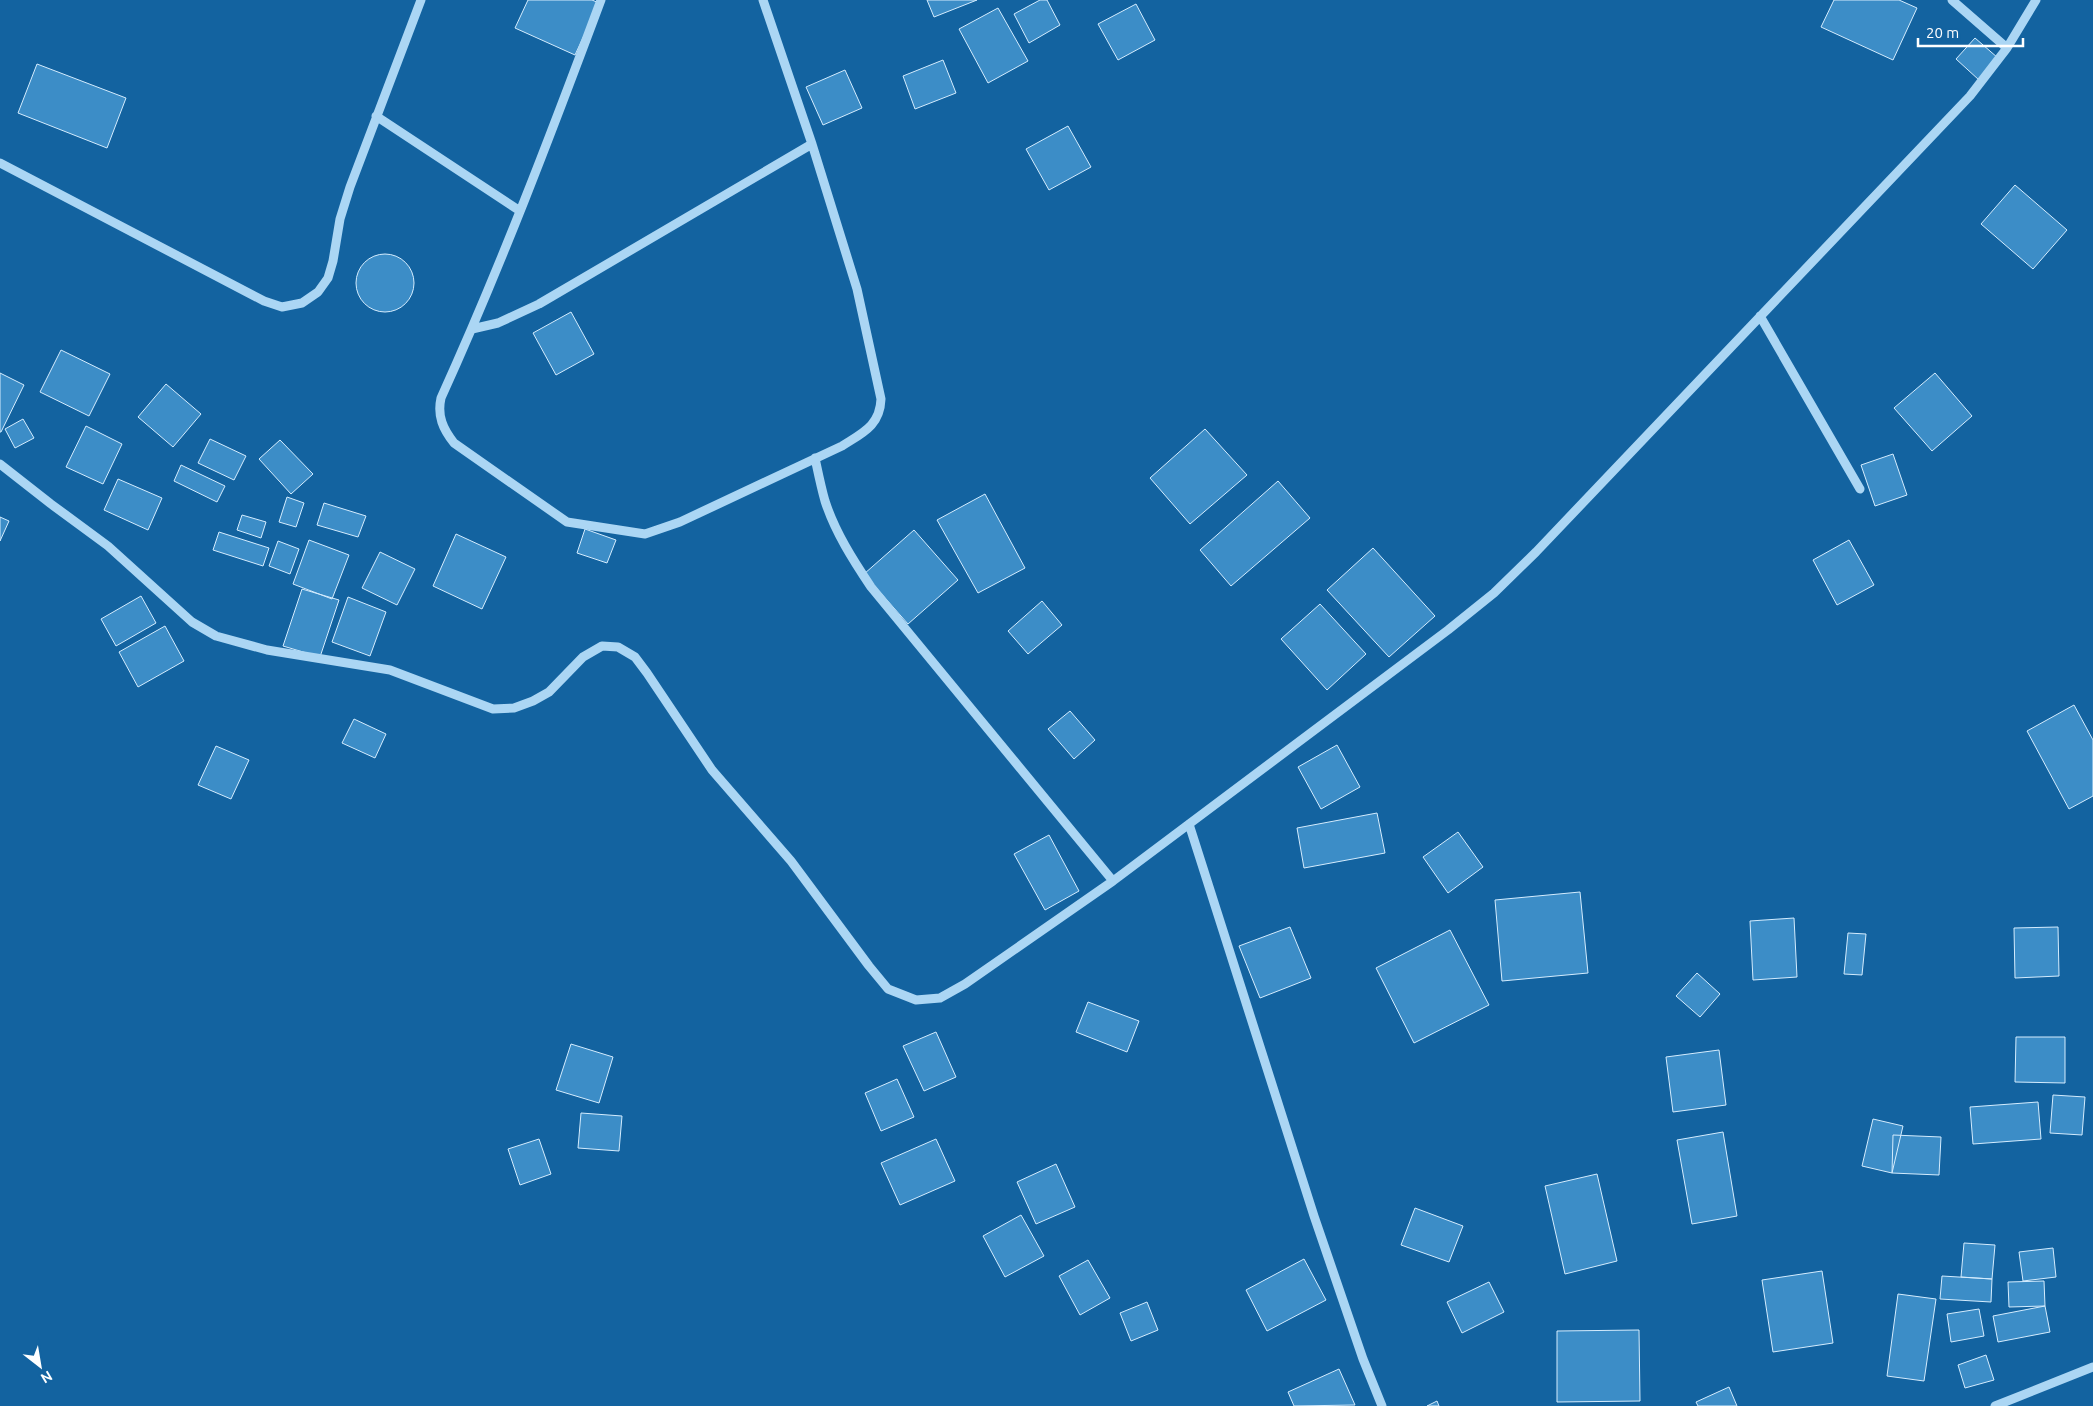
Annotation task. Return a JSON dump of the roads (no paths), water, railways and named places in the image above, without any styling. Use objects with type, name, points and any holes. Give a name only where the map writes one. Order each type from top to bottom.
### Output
[{"type":"street","points":[[0,163],[264,302],[282,307],[302,302],[318,292],[328,278],[340,219],[376,116],[421,0]]},
{"type":"street","points":[[601,0],[520,211],[472,329],[441,398],[439,408],[445,432],[454,442],[567,522],[645,534],[680,522],[842,446],[876,422],[881,410],[882,399],[856,288],[812,144],[763,0]]},
{"type":"street","points":[[1952,0],[2007,48]]},
{"type":"street","points":[[0,464],[50,504],[102,541],[192,622],[216,636],[267,650],[390,670],[494,708],[514,708],[533,702],[549,692],[583,657],[602,646],[618,647],[634,657],[647,673],[712,770],[791,861],[888,989],[916,1000],[940,998],[965,984],[1113,881],[1448,630],[1494,593],[1536,552],[1970,96],[2007,48],[2036,0]]},
{"type":"street","points":[[376,116],[520,211]]},
{"type":"street","points":[[472,329],[498,323],[539,304],[812,144]]},
{"type":"street","points":[[1760,316],[1860,489]]},
{"type":"street","points":[[815,458],[825,500],[834,525],[851,557],[871,587],[1113,881]]},
{"type":"street","points":[[1190,824],[1314,1216],[1363,1359],[1382,1406]]},
{"type":"street","points":[[1996,1406],[2093,1367]]}]
